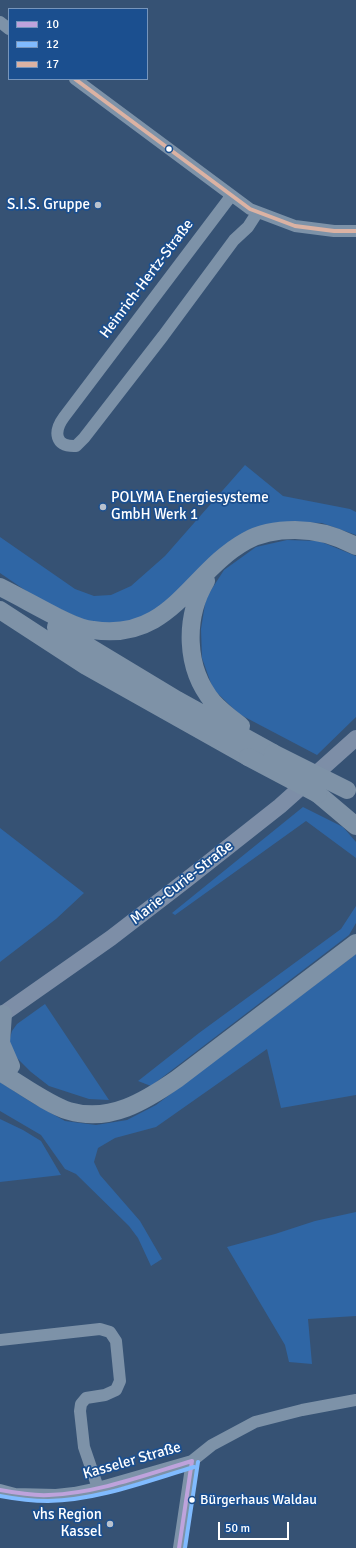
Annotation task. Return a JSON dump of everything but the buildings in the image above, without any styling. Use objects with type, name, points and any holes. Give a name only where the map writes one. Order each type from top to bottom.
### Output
[{"type":"highway","points":[[0,587],[34,606],[80,628],[112,632],[131,630],[155,619],[168,610],[230,552],[246,541],[265,533],[284,530],[306,530],[346,540],[356,546]]},
{"type":"highway","points":[[216,564],[198,597],[191,620],[191,639],[195,665],[205,690],[214,703],[261,750]]},
{"type":"highway","points":[[0,590],[55,627],[133,675],[261,750],[337,797],[356,812]]},
{"type":"highway","points":[[0,610],[86,666],[261,750],[337,797],[356,826]]},
{"type":"highway","points":[[1,1011],[1,1043],[4,1065],[36,1093],[56,1106],[69,1111],[96,1114],[128,1108],[150,1098],[177,1079],[323,969],[353,943]]},
{"type":"main road","name":"Marie-Curie-Straße","points":[[1,1011],[43,985],[111,938],[280,806],[356,738]]},
{"type":"street","points":[[0,22],[8,28]]},
{"type":"street","points":[[76,80],[231,196],[257,213],[295,226],[334,231],[356,231]]},
{"type":"street","name":"Heinrich-Hertz-Straße","points":[[231,196],[59,424],[56,433],[60,442],[68,446],[76,446],[84,438],[163,336],[234,240],[248,227],[257,213]]},
{"type":"street","points":[[0,1340],[100,1329],[110,1332],[116,1341],[120,1382],[116,1390],[105,1395],[86,1398],[81,1404],[80,1412],[84,1447],[98,1488]]},
{"type":"street","name":"Kasseler Straße","points":[[0,1490],[15,1494],[56,1495],[74,1494],[98,1488],[192,1461],[212,1445],[255,1422],[302,1410],[356,1400]]},
{"type":"street","points":[[179,1548],[192,1461]]},
{"type":"shaded area","points":[[245,465],[283,496],[350,509],[356,512],[356,535],[322,523],[288,522],[168,603],[139,619],[112,626],[93,624],[38,599],[0,573],[0,537],[75,589],[94,596],[111,595],[131,586],[165,556]]},
{"type":"shaded area","points":[[287,540],[319,541],[356,556],[356,717],[317,755],[239,714],[213,689],[202,658],[201,629],[206,598],[224,570],[256,547]]},
{"type":"shaded area","points":[[303,807],[343,827],[356,842],[356,858],[306,821],[175,915],[172,913]]},
{"type":"shaded area","points":[[0,828],[84,893],[56,919],[0,962]]},
{"type":"shaded area","points":[[356,906],[356,923],[349,935],[151,1086],[138,1081],[199,1033],[341,929]]},
{"type":"shaded area","points":[[356,954],[356,1095],[281,1108],[267,1049],[156,1127],[115,1138],[98,1148],[94,1162],[100,1175],[140,1221],[162,1259],[151,1266],[138,1238],[129,1226],[76,1174],[65,1169],[41,1135],[0,1111],[0,1082],[31,1102],[65,1121],[96,1125],[127,1120],[156,1105]]},
{"type":"shaded area","points":[[45,1004],[109,1100],[89,1099],[49,1086],[31,1072],[17,1058],[10,1048],[12,1031],[17,1024]]},
{"type":"shaded area","points":[[0,1119],[41,1141],[61,1175],[0,1182]]},
{"type":"shaded area","points":[[356,1212],[356,1316],[308,1319],[312,1364],[289,1362],[285,1345],[227,1247],[315,1221]]},
{"type":"transit line","name":"17","points":[[76,80],[250,209],[295,226],[334,231],[356,231]]},
{"type":"transit line","name":"10","points":[[0,1490],[24,1494],[67,1494],[103,1487],[192,1461]]},
{"type":"transit line","name":"10","points":[[179,1548],[192,1461]]},
{"type":"transit line","name":"12","points":[[185,1548],[198,1462]]},
{"type":"transit line","name":"12","points":[[0,1496],[36,1501],[67,1500],[122,1489],[194,1467]]},
{"type":"place","name":"S.I.S. Gruppe","points":[[98,205]]},
{"type":"place","name":"POLYMA Energiesysteme GmbH Werk 1","points":[[103,507]]},
{"type":"place","name":"Bürgerhaus Waldau","points":[[192,1500]]},
{"type":"place","name":"vhs Region Kassel","points":[[110,1524]]}]
